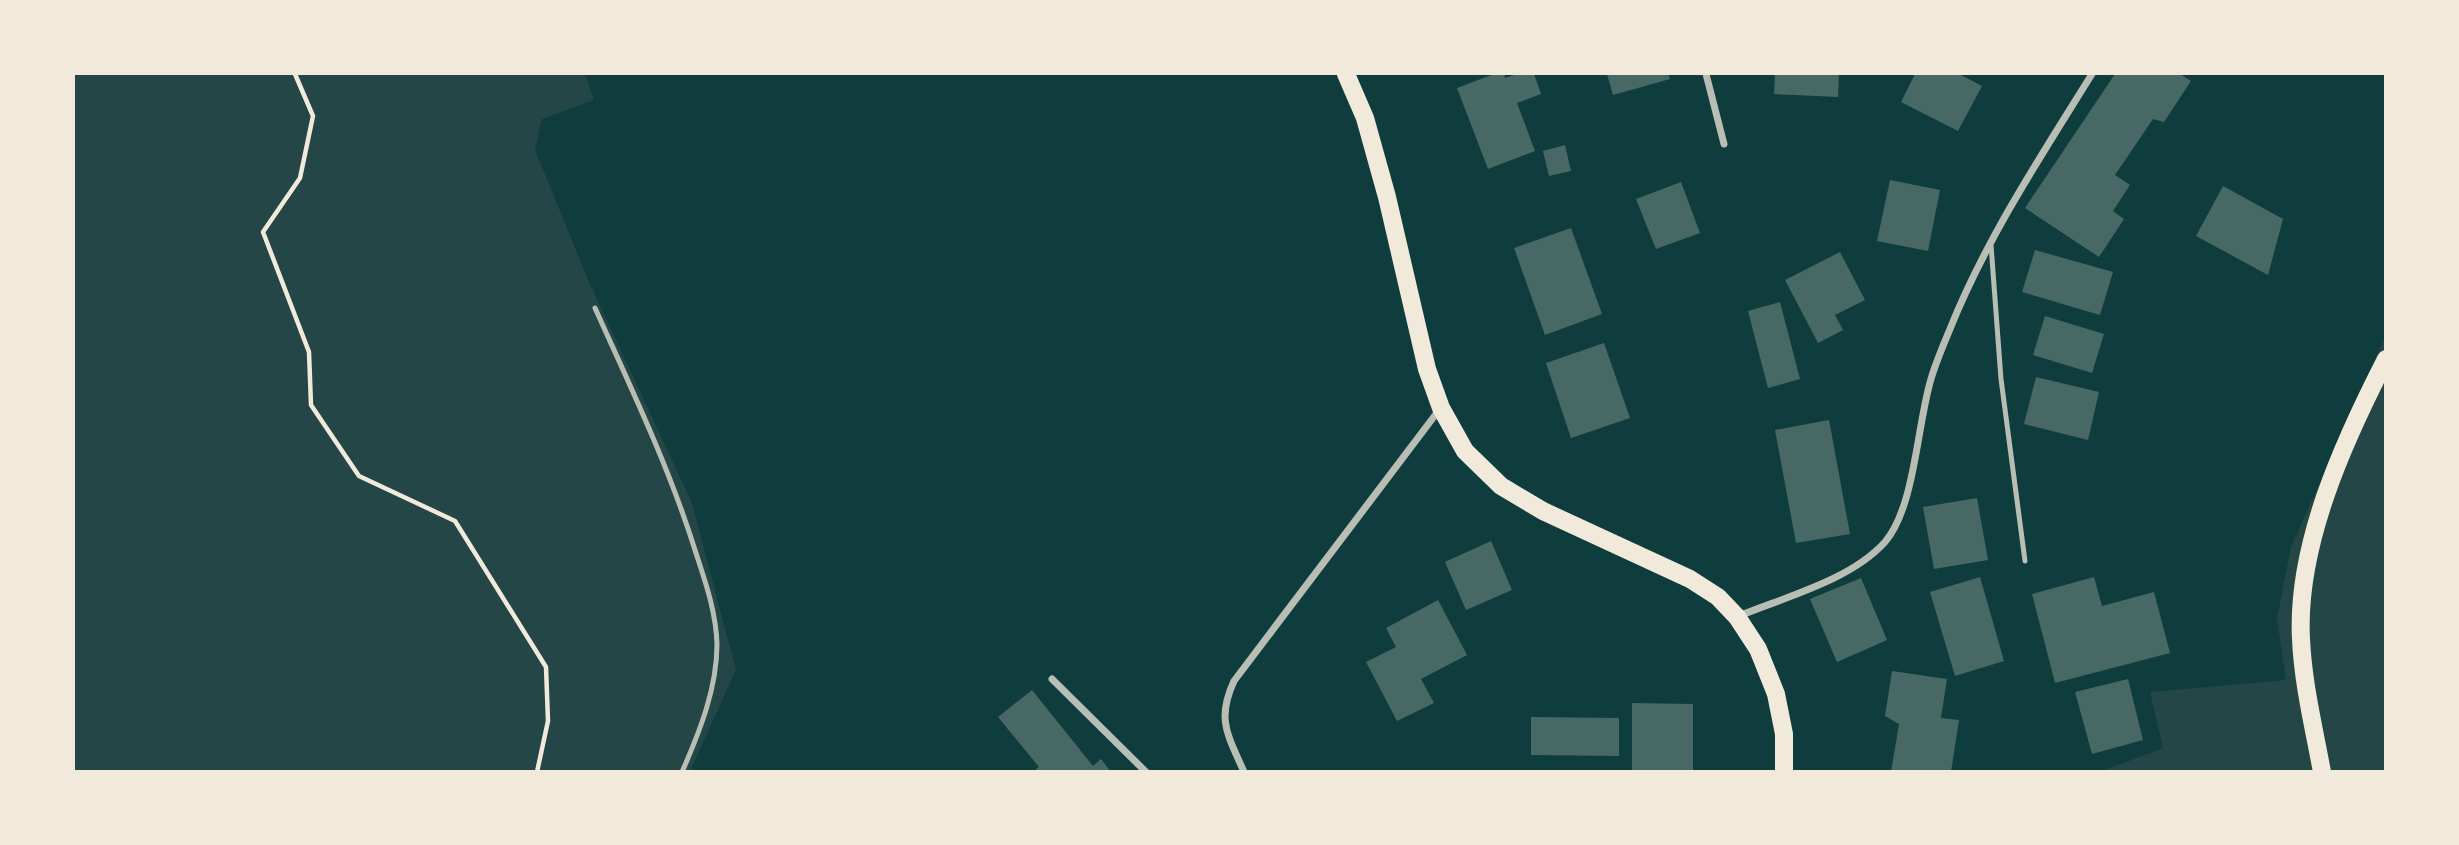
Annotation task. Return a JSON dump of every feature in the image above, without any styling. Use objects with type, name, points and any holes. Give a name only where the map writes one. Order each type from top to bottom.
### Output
[{"type":"main road","points":[[1346,74],[1365,118],[1387,197],[1427,369],[1441,408],[1465,451],[1501,486],[1543,511],[1690,579],[1718,597],[1737,617],[1758,649],[1776,694],[1784,734],[1784,772]]},
{"type":"main road","points":[[2322,772],[2304,675],[2300,637],[2302,600],[2310,551],[2331,475],[2385,359]]},
{"type":"street","points":[[1706,74],[1724,144]]},
{"type":"street","points":[[1737,617],[1862,564],[1886,541],[1898,521],[1931,380],[1951,327],[1991,242],[2092,74]]},
{"type":"street","points":[[1244,772],[1223,715],[1226,697],[1234,681],[1441,408]]},
{"type":"street","points":[[1052,678],[1146,772]]},
{"type":"lane","points":[[1991,242],[2001,379],[2025,561]]},
{"type":"lane","points":[[595,308],[662,458],[714,610],[717,645],[713,683],[699,734],[682,772]]},
{"type":"path","points":[[295,74],[313,116],[303,166],[300,178],[263,232],[309,352],[311,405],[359,476],[454,521],[546,667],[548,721],[537,772]]},
{"type":"shaded area","points":[[74,74],[585,74],[594,100],[542,119],[535,150],[589,282],[692,503],[736,670],[690,771],[74,771]]},
{"type":"shaded area","points":[[2385,338],[2385,771],[2100,772],[2163,748],[2150,692],[2286,680],[2277,619],[2291,547]]},
{"type":"building","points":[[1494,74],[1504,74],[1505,78],[1517,74],[1534,74],[1541,94],[1517,103],[1535,151],[1488,169],[1457,88]]},
{"type":"building","points":[[1607,74],[1668,74],[1670,79],[1613,95]]},
{"type":"building","points":[[1775,74],[1839,74],[1838,97],[1774,94]]},
{"type":"building","points":[[1915,74],[1959,74],[1982,86],[1958,131],[1901,102]]},
{"type":"building","points":[[2115,74],[2180,74],[2191,81],[2164,122],[2153,119],[2115,175],[2130,185],[2113,211],[2124,219],[2099,257],[2025,208]]},
{"type":"building","points":[[1565,145],[1571,171],[1549,176],[1543,151]]},
{"type":"building","points":[[1890,180],[1940,190],[1928,251],[1877,241]]},
{"type":"building","points":[[1681,182],[1700,233],[1656,249],[1636,199]]},
{"type":"building","points":[[2223,186],[2283,219],[2268,275],[2196,236]]},
{"type":"building","points":[[1571,228],[1602,314],[1545,335],[1514,248]]},
{"type":"building","points":[[2035,250],[2113,272],[2100,315],[2022,292]]},
{"type":"building","points":[[1840,252],[1865,300],[1835,315],[1843,330],[1818,343],[1785,280]]},
{"type":"building","points":[[1780,302],[1800,379],[1768,388],[1748,311]]},
{"type":"building","points":[[2045,316],[2104,334],[2092,373],[2033,355]]},
{"type":"building","points":[[1604,343],[1630,418],[1571,438],[1546,363]]},
{"type":"building","points":[[2036,377],[2099,392],[2088,440],[2024,424]]},
{"type":"building","points":[[1829,420],[1850,534],[1796,543],[1775,430]]},
{"type":"building","points":[[1977,498],[1988,560],[1934,569],[1923,507]]},
{"type":"building","points":[[1491,541],[1512,590],[1466,610],[1445,562]]},
{"type":"building","points":[[1980,577],[2004,661],[1955,676],[1930,592]]},
{"type":"building","points":[[2094,577],[2102,606],[2154,592],[2170,653],[2055,683],[2032,594]]},
{"type":"building","points":[[1861,578],[1887,640],[1837,662],[1810,599]]},
{"type":"building","points":[[1438,600],[1467,655],[1421,679],[1434,703],[1397,721],[1366,662],[1396,647],[1386,628]]},
{"type":"building","points":[[1892,671],[1947,679],[1941,718],[1959,720],[1951,772],[1891,772],[1899,724],[1885,716]]},
{"type":"building","points":[[2128,679],[2143,740],[2092,754],[2075,692]]},
{"type":"building","points":[[1032,690],[1093,766],[1101,759],[1111,772],[1033,772],[1039,767],[998,717]]},
{"type":"building","points":[[1632,703],[1693,704],[1693,772],[1632,772]]},
{"type":"building","points":[[1531,717],[1619,718],[1619,756],[1531,755]]}]
